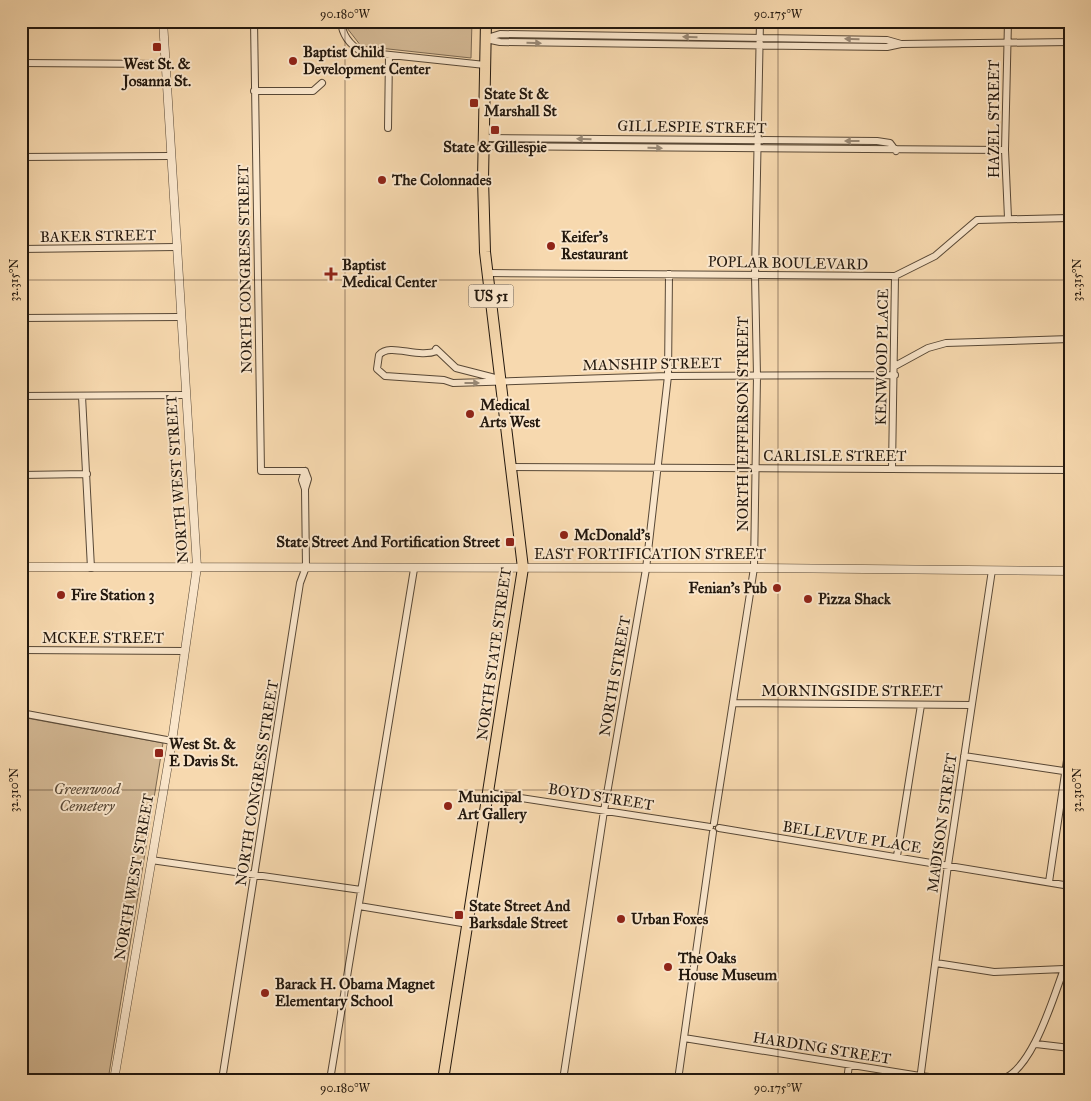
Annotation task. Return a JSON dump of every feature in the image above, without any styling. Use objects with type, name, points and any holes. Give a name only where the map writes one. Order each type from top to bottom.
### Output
[{"type":"main road","name":"NORTH STATE STREET","points":[[443,1080],[523,568],[509,467],[484,226],[486,21]]},
{"type":"street","name":"NORTH WEST STREET","points":[[114,1080],[172,741],[197,567],[164,64],[163,21]]},
{"type":"street","name":"NORTH CONGRESS STREET","points":[[222,1080],[300,583],[306,567],[305,489],[308,479],[305,471],[260,472],[254,21]]},
{"type":"street","name":"NORTH JEFFERSON STREET","points":[[678,1080],[754,568],[758,376],[755,275],[760,21]]},
{"type":"street","name":"HAZEL STREET","points":[[1008,21],[1005,150],[1008,218]]},
{"type":"street","points":[[341,25],[348,41],[362,52],[485,65]]},
{"type":"street","points":[[486,39],[500,34],[887,40],[901,44]]},
{"type":"street","points":[[661,36],[661,45]]},
{"type":"street","points":[[712,37],[712,46]]},
{"type":"street","points":[[486,39],[500,42],[760,47],[888,47],[901,44],[1070,42]]},
{"type":"street","points":[[832,39],[832,47]]},
{"type":"street","points":[[388,128],[389,55]]},
{"type":"street","points":[[21,63],[164,64]]},
{"type":"street","points":[[254,91],[313,91],[322,83]]},
{"type":"street","name":"GILLESPIE STREET","points":[[484,142],[882,141],[893,145],[896,151]]},
{"type":"street","name":"GILLESPIE STREET","points":[[484,142],[758,150],[1005,150]]},
{"type":"street","points":[[21,157],[170,156]]},
{"type":"street","name":"POPLAR BOULEVARD","points":[[488,273],[895,276],[935,256],[977,220],[1070,218]]},
{"type":"street","name":"BAKER STREET","points":[[21,249],[176,247]]},
{"type":"street","name":"NORTH STREET","points":[[562,1080],[604,810],[646,569],[668,376],[669,274]]},
{"type":"street","name":"KENWOOD PLACE","points":[[892,468],[895,375],[895,276]]},
{"type":"street","points":[[21,318],[180,317]]},
{"type":"street","points":[[895,366],[928,348],[946,343],[1070,339]]},
{"type":"street","name":"MANSHIP STREET","points":[[500,380],[456,368],[436,350],[431,354],[408,354],[394,349],[385,350],[379,355],[377,369],[384,376],[444,380],[453,383],[668,376],[895,375]]},
{"type":"street","points":[[21,396],[185,395]]},
{"type":"street","points":[[82,396],[92,568]]},
{"type":"street","name":"CARLISLE STREET","points":[[509,467],[1070,470]]},
{"type":"street","points":[[21,475],[87,474]]},
{"type":"street","name":"EAST FORTIFICATION STREET","points":[[21,567],[754,568],[1070,571]]},
{"type":"street","points":[[330,1080],[414,569]]},
{"type":"street","name":"MADISON STREET","points":[[920,1078],[948,865],[992,570]]},
{"type":"street","name":"MCKEE STREET","points":[[21,650],[184,651]]},
{"type":"street","name":"MORNINGSIDE STREET","points":[[734,703],[971,704]]},
{"type":"street","points":[[897,856],[921,705]]},
{"type":"street","points":[[21,713],[172,741]]},
{"type":"street","points":[[1049,882],[1068,771],[1070,740]]},
{"type":"street","points":[[964,756],[1068,771]]},
{"type":"street","name":"BOYD STREET","points":[[488,792],[714,828]]},
{"type":"street","name":"BELLEVUE PLACE","points":[[714,828],[897,856],[1070,886]]},
{"type":"street","points":[[151,860],[361,890]]},
{"type":"street","points":[[359,906],[468,924]]},
{"type":"street","points":[[936,963],[994,972],[1064,969],[1036,1044],[1021,1065],[1000,1080]]},
{"type":"street","name":"HARDING STREET","points":[[684,1038],[920,1078],[956,1080]]},
{"type":"street","points":[[1036,1044],[1070,1048]]},
{"type":"street","points":[[847,1080],[849,1065]]},
{"type":"green space","points":[[345,21],[472,21],[471,58],[361,46],[347,28]]},
{"type":"green space","name":"Greenwood Cemetery","points":[[21,717],[163,743],[108,1080],[21,1080]]},
{"type":"place","name":"West St. & Josanna St.","points":[[157,47]]},
{"type":"place","name":"Baptist Child Development Center","points":[[293,61]]},
{"type":"place","name":"State St & Marshall St","points":[[474,103]]},
{"type":"place","name":"State & Gillespie","points":[[495,130]]},
{"type":"place","name":"The Colonnades","points":[[382,180]]},
{"type":"place","name":"Keifer's Restaurant","points":[[551,246]]},
{"type":"place","name":"Baptist Medical Center","points":[[331,274]]},
{"type":"place","name":"Medical Arts West","points":[[470,414]]},
{"type":"place","name":"McDonald's","points":[[564,535]]},
{"type":"place","name":"State Street And Fortification Street","points":[[510,542]]},
{"type":"place","name":"Fenian's Pub","points":[[777,588]]},
{"type":"place","name":"Fire Station 3","points":[[61,595]]},
{"type":"place","name":"Pizza Shack","points":[[808,599]]},
{"type":"place","name":"West St. & E Davis St.","points":[[159,753]]},
{"type":"place","name":"Municipal Art Gallery","points":[[448,806]]},
{"type":"place","name":"State Street And Barksdale Street","points":[[459,915]]},
{"type":"place","name":"Urban Foxes","points":[[621,919]]},
{"type":"place","name":"The Oaks House Museum","points":[[668,967]]},
{"type":"place","name":"Barack H. Obama Magnet Elementary School","points":[[265,993]]}]
